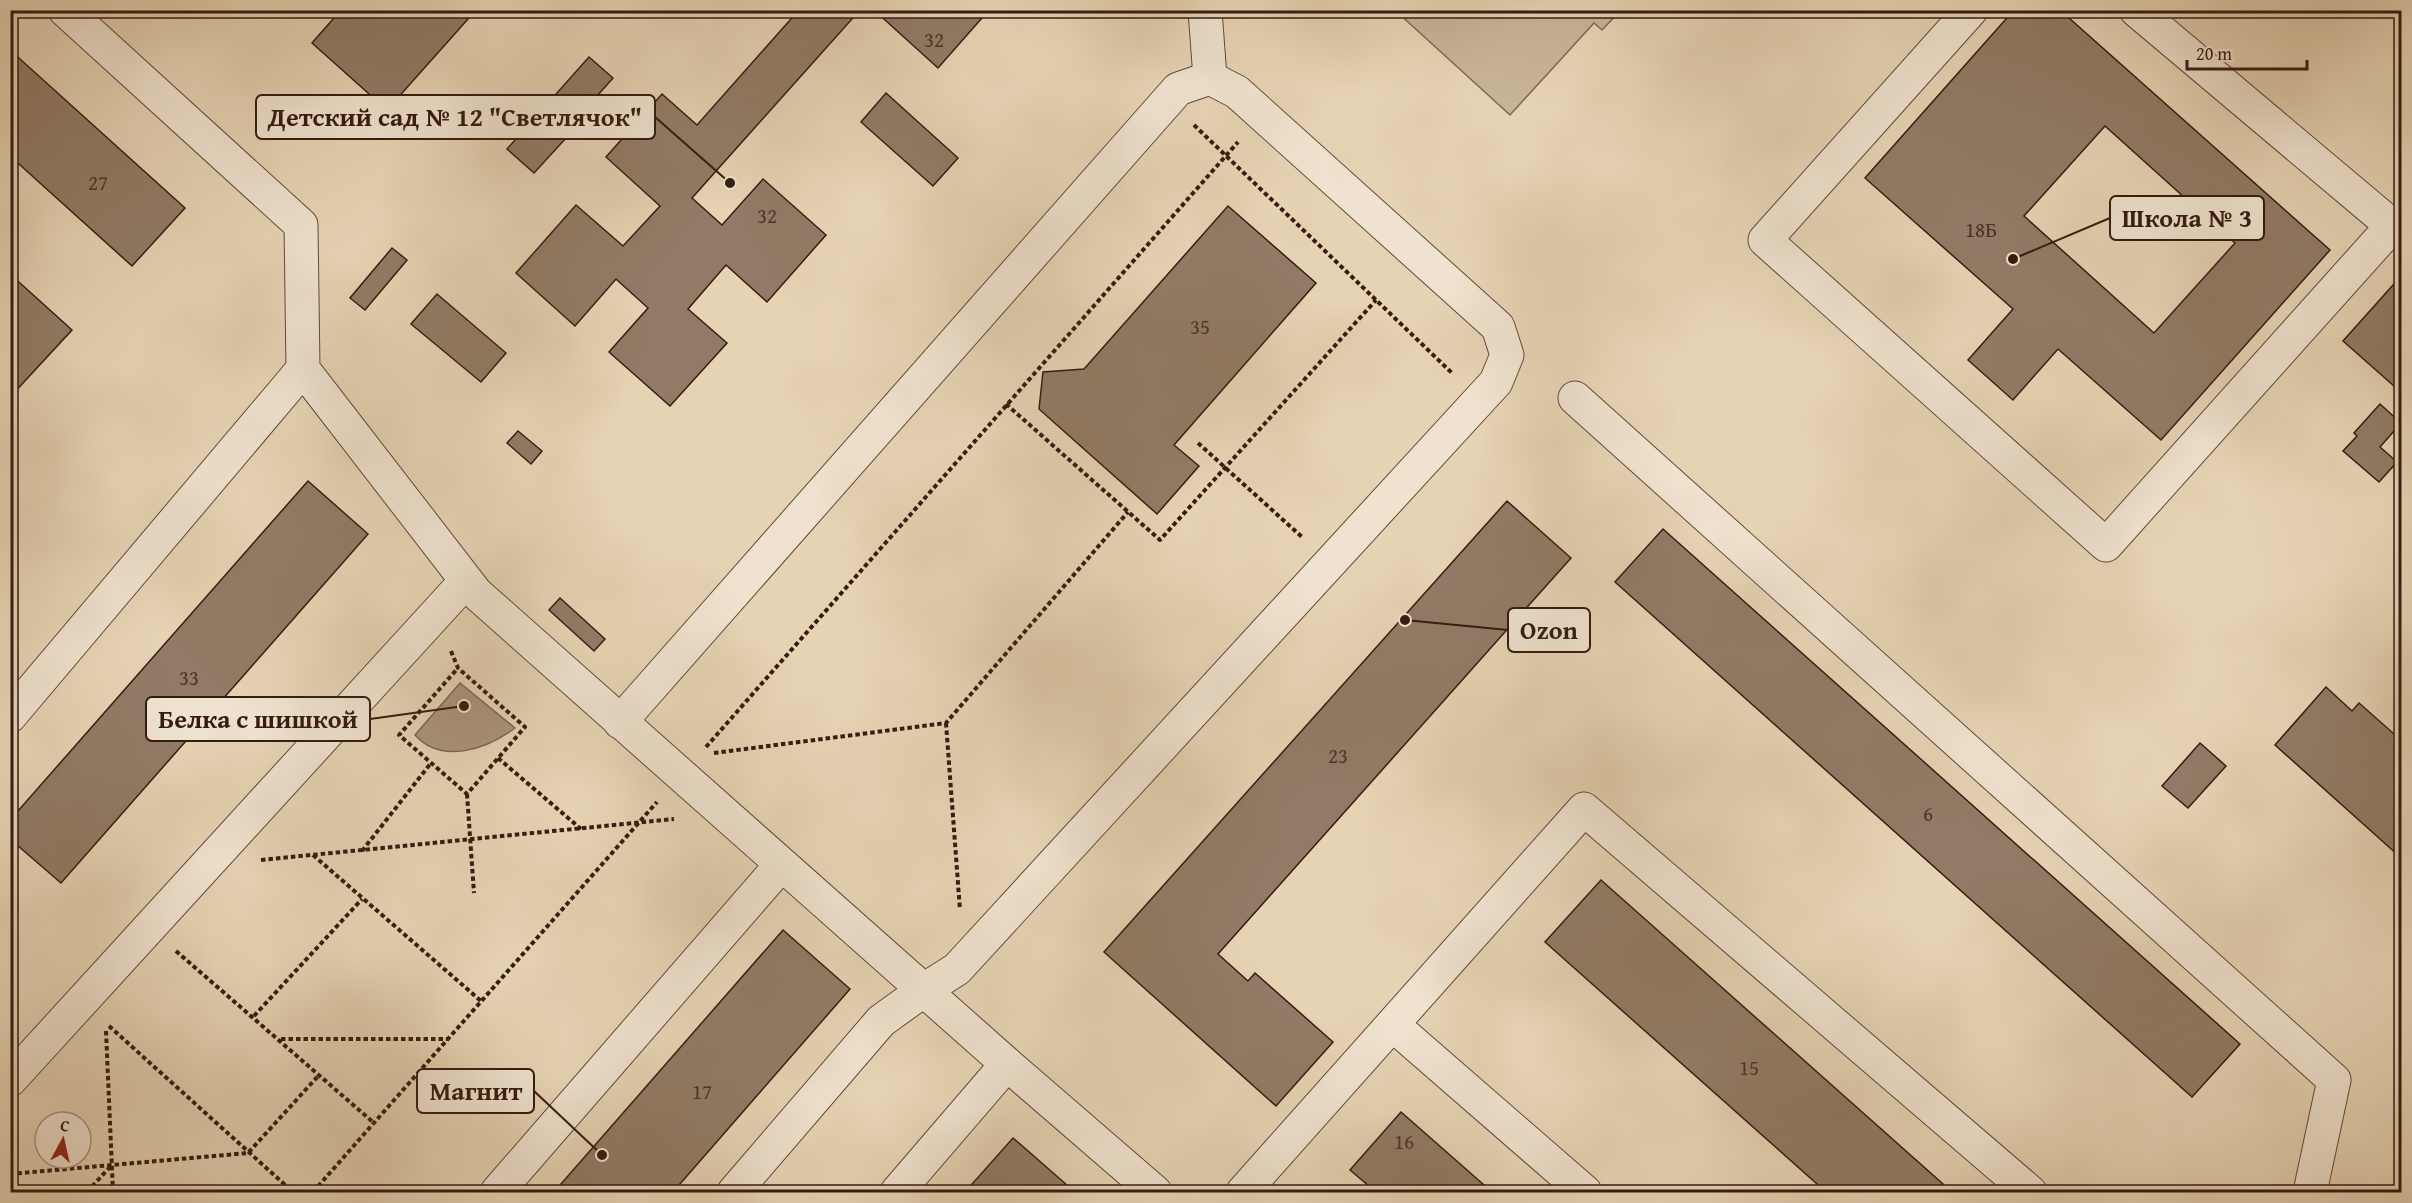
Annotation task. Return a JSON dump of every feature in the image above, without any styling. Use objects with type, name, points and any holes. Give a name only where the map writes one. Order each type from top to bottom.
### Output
[{"type":"lane","points":[[65,10],[301,225],[303,369],[476,593],[620,722],[690,765],[724,814],[1155,1192]]},
{"type":"lane","points":[[1205,10],[1210,78]]},
{"type":"lane","points":[[1971,10],[1765,240],[2106,545],[2397,230],[2136,10]]},
{"type":"lane","points":[[620,722],[1178,88],[1210,78],[1237,92],[1498,327],[1508,355],[1496,382],[957,969],[881,1021],[734,1192]]},
{"type":"lane","points":[[10,716],[303,369]]},
{"type":"lane","points":[[1575,398],[2334,1080],[2310,1192]]},
{"type":"lane","points":[[10,1080],[466,581]]},
{"type":"lane","points":[[1243,1192],[1584,810],[2030,1192]]},
{"type":"lane","points":[[497,1192],[781,865]]},
{"type":"lane","points":[[1393,1024],[1585,1192]]},
{"type":"lane","points":[[897,1192],[1007,1064]]},
{"type":"path","points":[[1167,101],[1227,154],[1479,400]]},
{"type":"path","points":[[313,1192],[1262,114]]},
{"type":"path","points":[[1006,404],[1160,540],[1376,300]]},
{"type":"path","points":[[1198,443],[1225,470],[1330,562]]},
{"type":"path","points":[[690,765],[946,723],[1128,512]]},
{"type":"path","points":[[467,794],[525,727],[458,668],[399,735],[467,794],[474,893]]},
{"type":"path","points":[[946,723],[962,939],[971,954]]},
{"type":"path","points":[[498,758],[581,829]]},
{"type":"path","points":[[362,851],[431,763]]},
{"type":"path","points":[[259,861],[724,814]]},
{"type":"path","points":[[313,855],[481,1001]]},
{"type":"path","points":[[254,1016],[362,898]]},
{"type":"path","points":[[171,946],[374,1123]]},
{"type":"path","points":[[113,1192],[106,1023],[293,1192]]},
{"type":"path","points":[[280,1039],[448,1039]]},
{"type":"path","points":[[10,1174],[248,1153],[320,1074]]},
{"type":"path","points":[[87,1192],[112,1165]]},
{"type":"shaded area","points":[[1396,11],[1620,11],[1602,30],[1594,23],[1510,115]]},
{"type":"shaded area","points":[[460,683],[515,728],[504,736],[478,747],[451,752],[438,750],[415,735]]},
{"type":"building","points":[[341,10],[476,10],[387,110],[312,43]]},
{"type":"building","points":[[799,10],[860,10],[692,198],[722,225],[763,179],[826,235],[767,302],[726,265],[688,309],[727,343],[670,406],[609,352],[648,308],[616,279],[575,326],[516,273],[576,205],[623,246],[660,206],[606,157],[662,94],[697,125]]},
{"type":"building","points":[[874,10],[989,10],[938,68]]},
{"type":"building","points":[[2014,10],[2060,10],[2330,250],[2161,440],[2058,349],[2013,400],[1968,360],[2013,309],[1865,178]],"holes":[[[2105,126],[2235,243],[2154,333],[2024,216]]]},
{"type":"building","points":[[10,50],[185,208],[132,266],[10,156]]},
{"type":"building","points":[[589,57],[613,78],[573,123],[577,126],[534,173],[507,149]]},
{"type":"building","points":[[886,93],[958,158],[933,186],[861,122]]},
{"type":"building","points":[[1228,206],[1316,283],[1174,445],[1199,466],[1157,514],[1039,409],[1043,372],[1084,369]]},
{"type":"building","points":[[392,248],[407,260],[365,310],[350,298]]},
{"type":"building","points":[[10,274],[72,330],[10,397]]},
{"type":"building","points":[[2402,275],[2402,393],[2343,341]]},
{"type":"building","points":[[437,294],[506,353],[481,382],[411,324]]},
{"type":"building","points":[[2380,404],[2401,423],[2380,447],[2397,462],[2379,482],[2343,451],[2357,436],[2354,433]]},
{"type":"building","points":[[518,431],[542,451],[531,464],[507,443]]},
{"type":"building","points":[[308,481],[368,534],[61,883],[10,839],[10,820]]},
{"type":"building","points":[[1507,501],[1571,558],[1218,954],[1248,981],[1255,973],[1333,1042],[1276,1106],[1104,952]]},
{"type":"building","points":[[1663,529],[2240,1044],[2192,1097],[1615,582]]},
{"type":"building","points":[[560,598],[605,639],[594,651],[549,610]]},
{"type":"building","points":[[2326,687],[2352,711],[2359,703],[2402,741],[2402,853],[2399,856],[2275,745]]},
{"type":"building","points":[[2200,743],[2226,766],[2188,808],[2162,786]]},
{"type":"building","points":[[1601,880],[1952,1192],[1826,1192],[1545,942]]},
{"type":"building","points":[[783,930],[850,989],[673,1192],[554,1192]]},
{"type":"building","points":[[1401,1112],[1492,1192],[1376,1192],[1350,1170]]},
{"type":"building","points":[[1013,1138],[1068,1186],[1062,1192],[965,1192]]},
{"type":"place","name":"Детский сад № 12 \"Светлячок\"","points":[[730,183]]},
{"type":"place","name":"Школа № 3","points":[[2013,259]]},
{"type":"place","name":"Ozon","points":[[1405,620]]},
{"type":"place","name":"Белка с шишкой","points":[[464,706]]},
{"type":"place","name":"Магнит","points":[[602,1155]]}]
